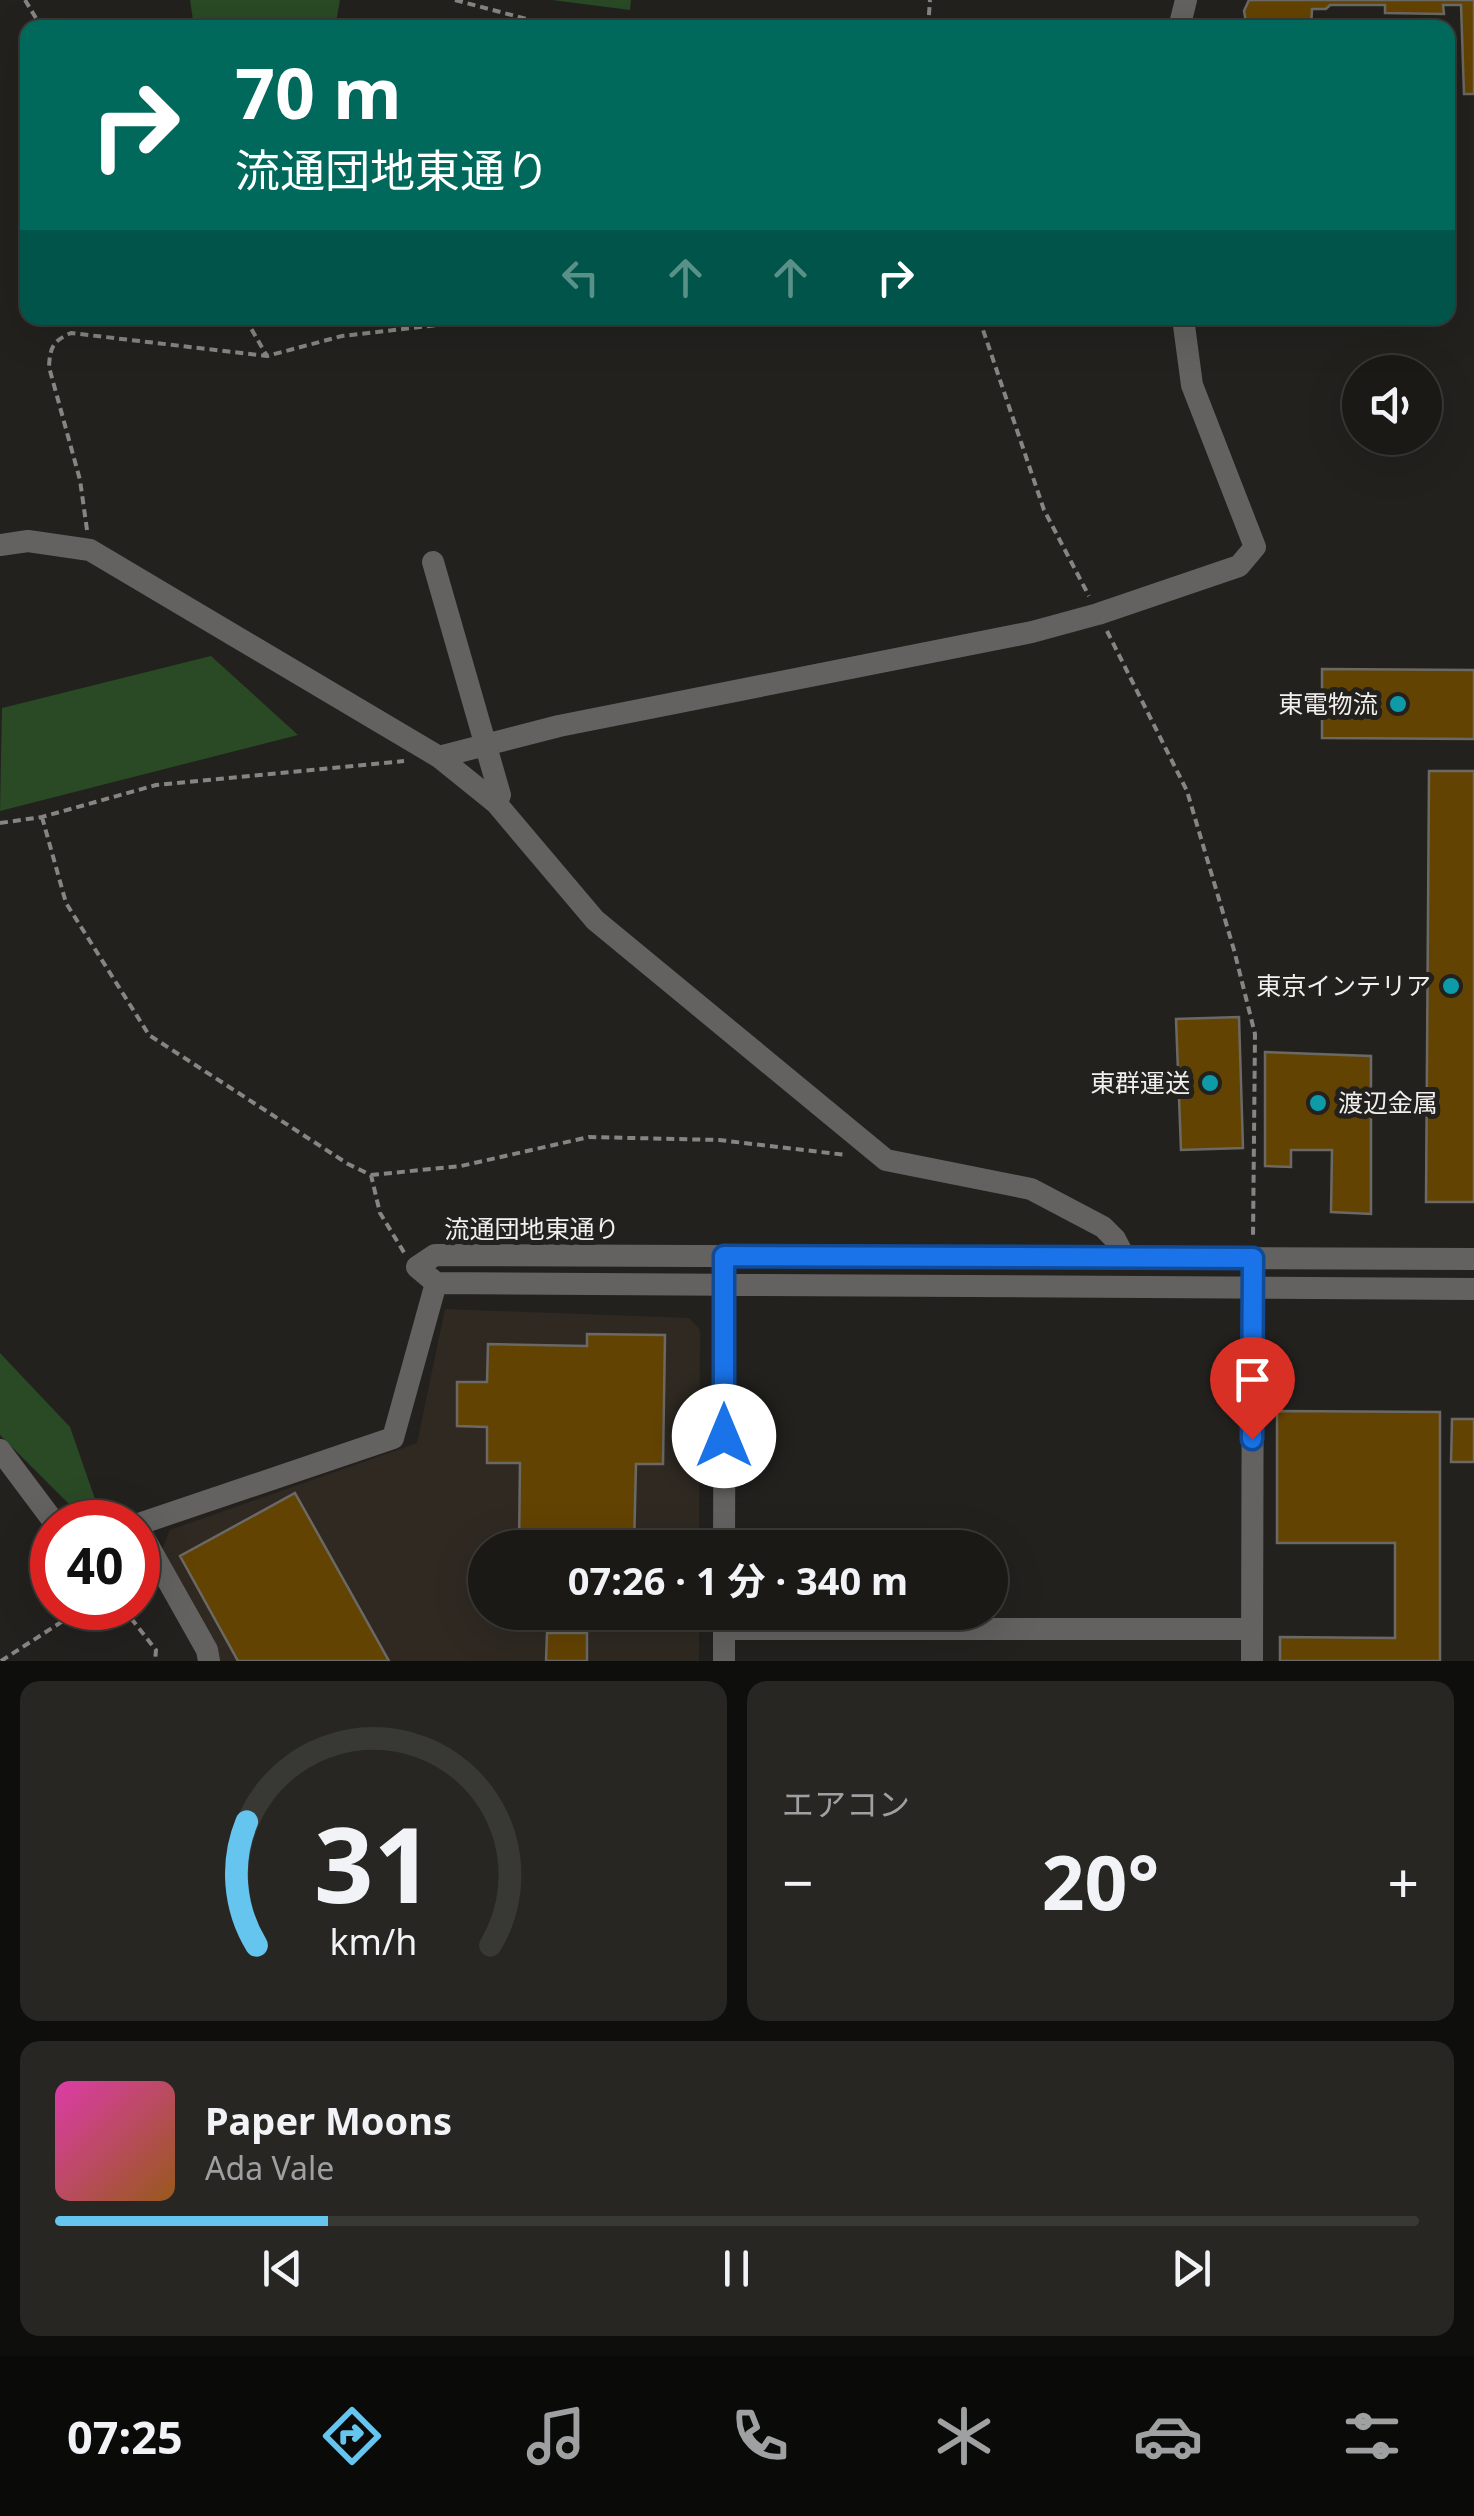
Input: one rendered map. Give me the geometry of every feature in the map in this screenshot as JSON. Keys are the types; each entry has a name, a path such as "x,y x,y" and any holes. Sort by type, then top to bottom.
{"street":[{"path":"438,758 559,726 1032,632 1239,566 1255,547 1192,385 1184,325"},
{"path":"0,545 28,540 90,550 438,758 496,804 595,920 886,1160 1030,1189 1103,1227 1125,1258"},
{"path":"433,562 500,795 496,804"},
{"name":"流通団地東通り","path":"436,1284 417,1266 435,1255 1474,1260"},
{"path":"724,1256 724,1530"},
{"path":"1252,1661 1253,1258"},
{"path":"210,1661 140,1531 140,1524 393,1438 436,1284 1474,1289"},
{"path":"0,1450 38,1500"},
{"path":"1008,1625 1252,1629"},
{"path":"724,1630 724,1661"}],"path":[{"path":"455,0 530,20"},
{"path":"249,325 268,356"},
{"path":"90,550 80,480 50,367 50,351 56,340 71,332 268,356 342,336 437,325"},
{"path":"981,325 1044,510 1188,791 1255,1034 1253,1258"},
{"path":"0,823 42,817 156,785 438,758"},
{"path":"42,817 66,903 150,1035 370,1175 462,1166 589,1138 720,1140 852,1155"},
{"path":"370,1175 380,1213 407,1258 417,1266"},
{"path":"1,1661 49,1630"},
{"path":"140,1630 156,1650 155,1661"}],"shaded area":[{"path":"445,1309 689,1318 700,1330 699,1530 468,1530 468,1630 699,1630 699,1661 215,1661 161,1552 170,1530 417,1443"}],"green space":[{"path":"190,0 340,0 336,20 193,20"},
{"path":"552,0 631,0 630,10"},
{"path":"211,656 298,735 0,811 2,708"},
{"path":"0,1353 70,1427 95,1500 65,1500 0,1435"}],"building":[{"path":"1249,0 1474,0 1474,94 1464,94 1461,5 1443,5 1444,14 1385,13 1385,5 1330,5 1326,9 1312,9 1311,20 1246,20 1244,11"},
{"name":"東電物流","path":"1322,669 1474,670 1474,739 1322,738"},
{"name":"東京インテリア","path":"1429,771 1474,771 1474,1202 1426,1202"},
{"name":"東群運送","path":"1239,1017 1243,1148 1181,1150 1176,1019"},
{"name":"渡辺金属","path":"1265,1052 1371,1056 1371,1214 1331,1212 1332,1150 1291,1150 1291,1167 1265,1166"},
{"path":"587,1334 665,1335 663,1464 636,1464 634,1530 519,1530 520,1463 487,1463 487,1427 457,1426 457,1382 487,1382 488,1344 587,1346"},
{"path":"1277,1411 1440,1412 1440,1661 1280,1661 1280,1637 1395,1638 1395,1543 1277,1543"},
{"path":"1452,1419 1474,1419 1474,1462 1451,1462"},
{"path":"295,1493 389,1661 238,1661 180,1556"},
{"path":"547,1633 587,1633 587,1661 546,1661"}],"place":[{"name":"東電物流","path":"1398,704"},
{"name":"東京インテリア","path":"1451,986"},
{"name":"東群運送","path":"1210,1083"},
{"name":"渡辺金属","path":"1318,1103"}],"route":[{"path":"724,1436 724,1256 1253,1258 1252,1439"}]}
